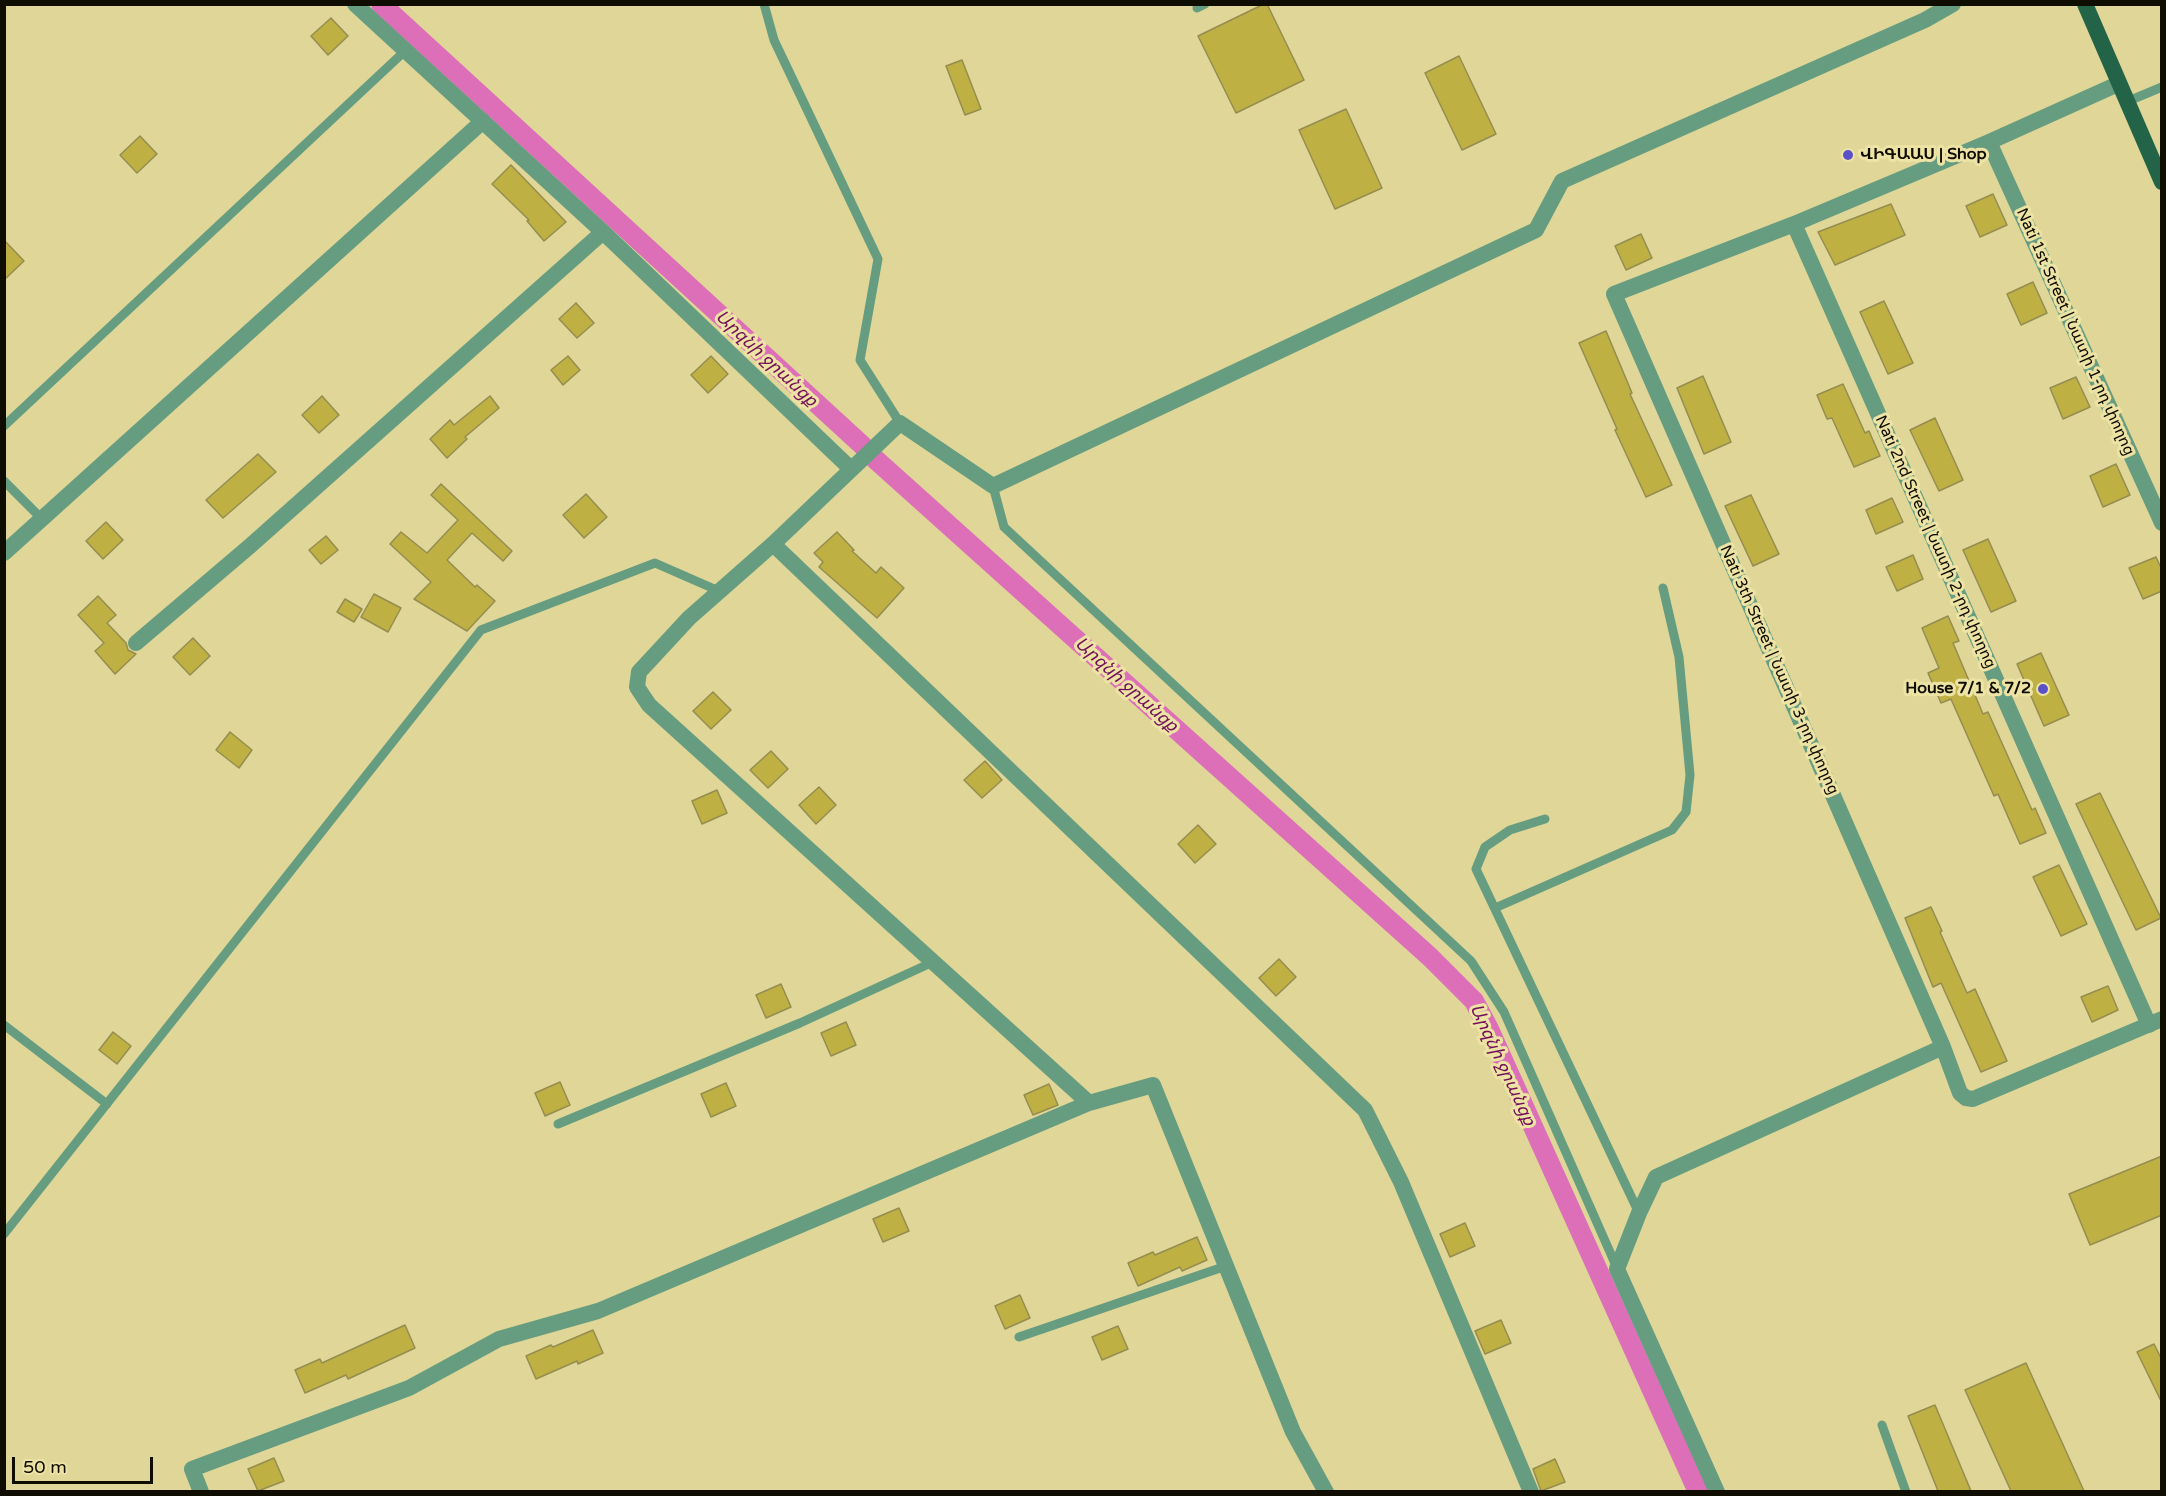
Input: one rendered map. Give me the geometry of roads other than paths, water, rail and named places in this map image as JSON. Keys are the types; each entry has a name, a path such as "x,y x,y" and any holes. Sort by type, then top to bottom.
{"main road":[{"path":"2085,4 2162,182"}],"street":[{"path":"355,4 856,464"},
{"path":"1089,1103 649,705 637,687 639,672 689,618 773,544 900,423 993,486 1536,230 1562,181 1925,20 1953,4"},
{"path":"1794,224 1989,142 2118,84"},
{"path":"4,553 483,121"},
{"name":"Nati 1st Street | Նատի 1-րդ փողոց","path":"1989,142 2162,523"},
{"name":"Nati 3th Street | Նատի 3-րդ փողոց","path":"1794,224 1614,294 1943,1047 1960,1093 1966,1098 1973,1099 2155,1022"},
{"name":"Nati 2nd Street | Նատի 2-րդ փողոց","path":"1794,224 2155,1022"},
{"path":"136,643 250,546 603,232"},
{"path":"773,544 1365,1110 1401,1182 1531,1491"},
{"path":"1717,1491 1617,1269 1656,1177 1943,1047"},
{"path":"201,1491 192,1469 409,1388 499,1339 598,1311 1089,1103 1153,1085 1293,1432 1326,1491"}],"lane":[{"path":"764,4 774,40 878,259 860,360 900,423"},
{"path":"4,426 406,50"},
{"path":"2126,102 2162,87"},
{"path":"4,481 42,519"},
{"path":"993,486 1004,527 1471,961 1504,1012 1617,1269"},
{"path":"4,1234 481,630 655,563 719,591"},
{"path":"1495,908 1672,830 1686,812 1690,775 1679,657 1663,588"},
{"path":"1545,819 1510,830 1485,847 1476,869 1639,1213"},
{"path":"558,1124 800,1023 933,962"},
{"path":"4,1025 107,1104"},
{"path":"1019,1337 1226,1266"},
{"path":"1882,1425 1906,1491"}],"waterway":[{"name":"Արզնի ջրանցք","path":"381,4 875,459 1430,957 1474,1001 1489,1029 1698,1492"}],"place":[{"name":"ՎԻԳԱԱՍ | Shop","path":"1848,155"},
{"name":"House 7/1 & 7/2","path":"2043,689"}]}
